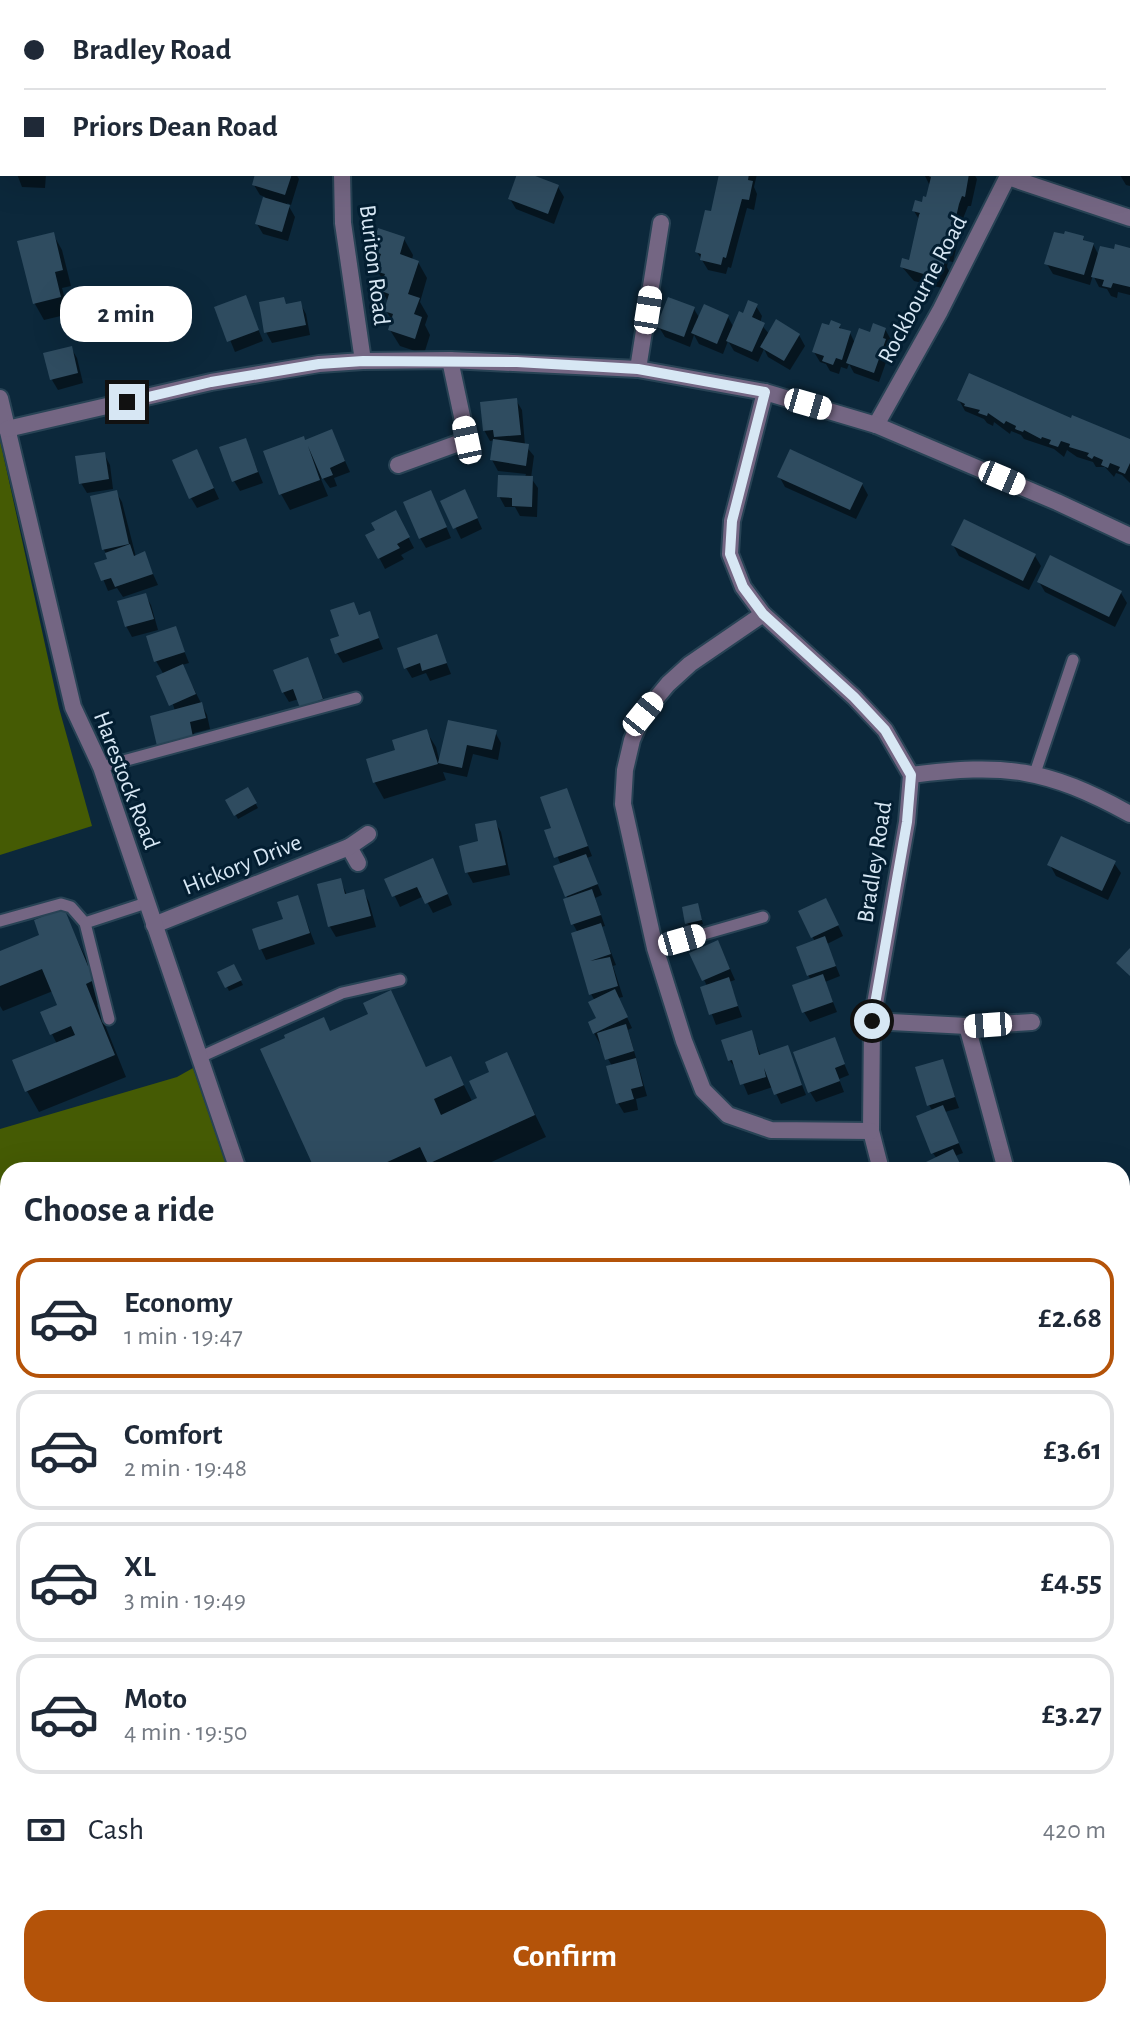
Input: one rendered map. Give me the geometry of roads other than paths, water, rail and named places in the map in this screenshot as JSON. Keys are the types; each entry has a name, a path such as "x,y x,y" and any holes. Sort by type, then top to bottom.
{"street":[{"name":"Buriton Road","path":"342,176 343,223 363,361"},
{"path":"1008,176 1130,218"},
{"name":"Rockbourne Road","path":"876,425 940,311 1008,176"},
{"path":"638,369 661,223"},
{"path":"398,465 467,440 450,360"},
{"path":"7,429 211,382 319,364 450,360 638,369 765,392 876,425 1130,535"},
{"name":"Bradley Road","path":"765,392 732,521 730,554 743,587 763,614 854,697 885,730 911,775 907,822 872,1021 871,1131 879,1162"},
{"name":"Harestock Road","path":"0,398 73,707 101,767 235,1162"},
{"path":"763,614 690,664 643,714 632,740 625,770 623,804 655,948 703,1090 728,1115 771,1130 871,1131"},
{"path":"911,775 984,768 1035,773 1091,794 1130,814"},
{"name":"Hickory Drive","path":"154,925 349,847 368,834"},
{"path":"349,847 358,863"},
{"path":"872,1021 967,1026 1032,1022"},
{"path":"967,1026 1004,1162"}],"lane":[{"path":"1035,773 1073,660"},
{"path":"101,767 356,698"},
{"path":"85,923 146,903"},
{"path":"0,921 61,904 71,907 85,923 109,1019"},
{"path":"655,948 763,917"},
{"path":"198,1058 342,993 400,980"}]}
